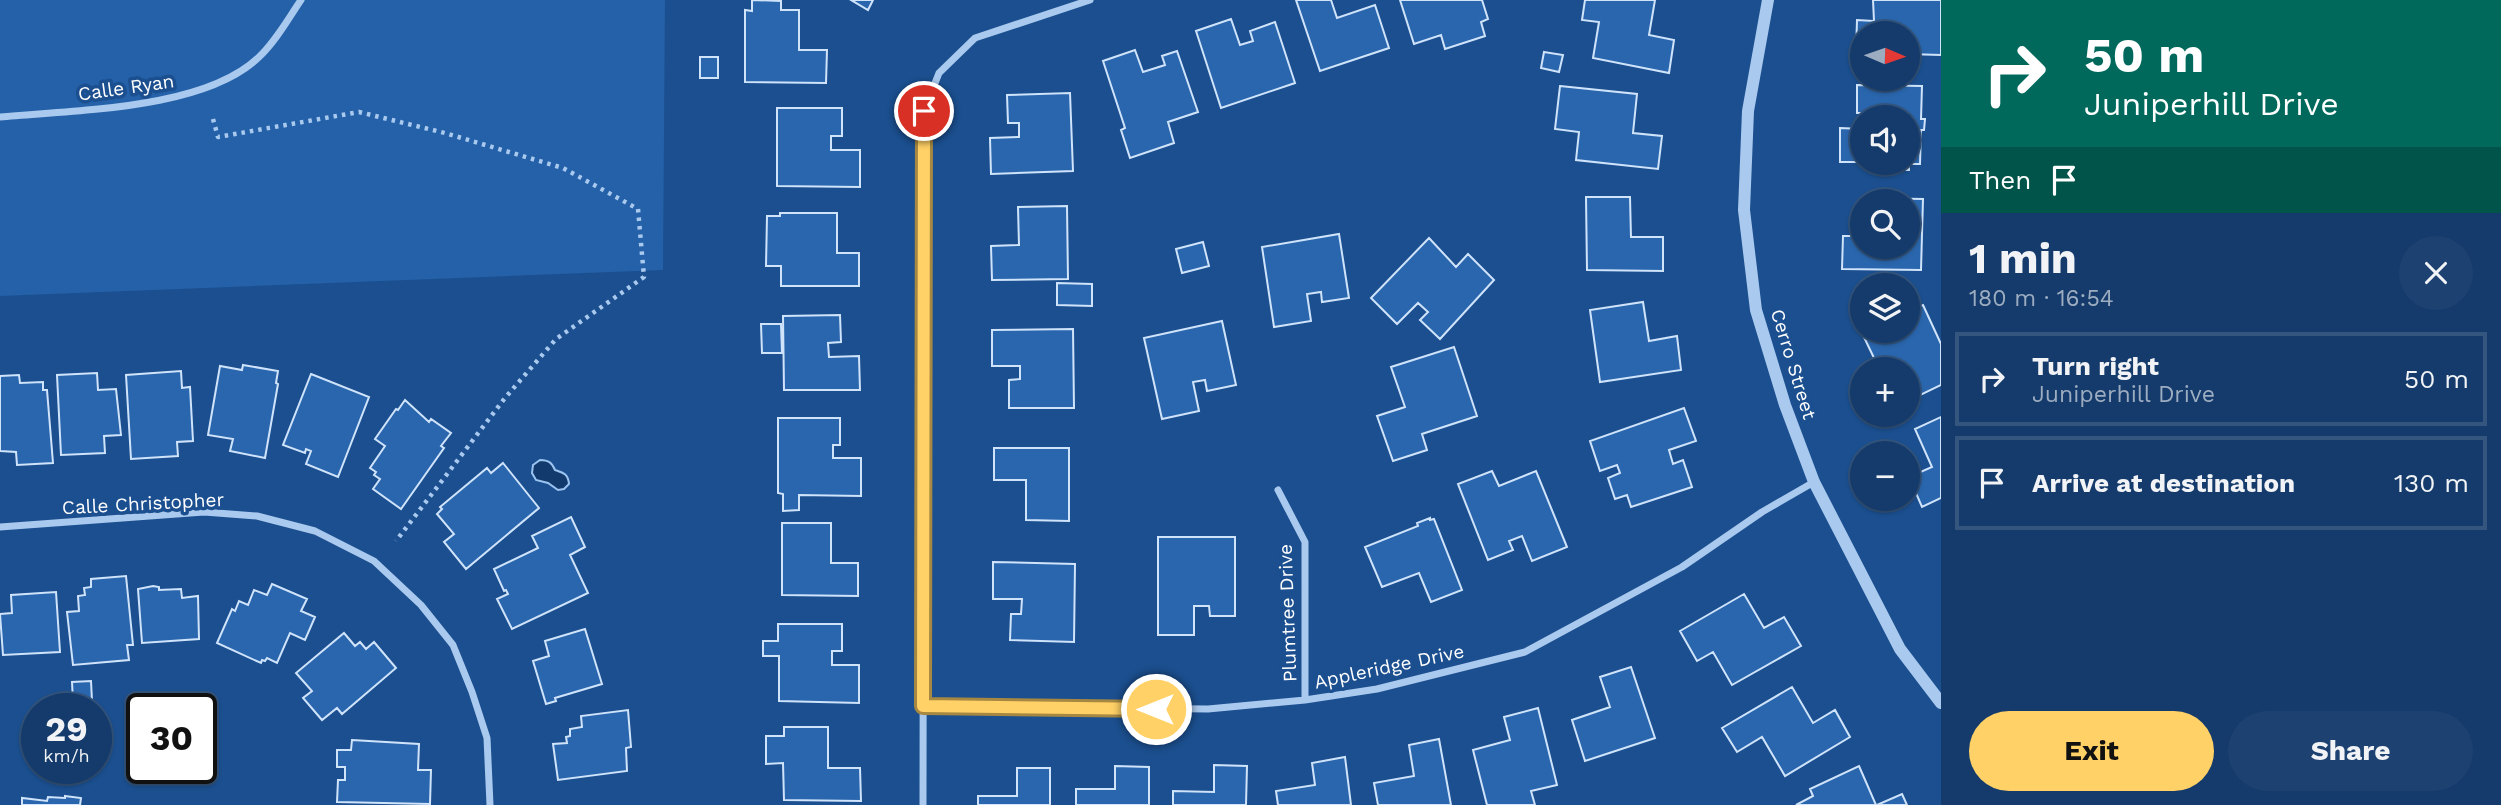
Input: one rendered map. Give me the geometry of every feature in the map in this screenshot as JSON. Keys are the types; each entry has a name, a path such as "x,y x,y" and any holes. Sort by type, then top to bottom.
{"street":[{"name":"Calle Ryan","path":"0,117 152,102 194,93 231,77 259,57 301,0"},
{"path":"923,805 924,111 939,72 975,38 1090,0"},
{"name":"Cerro Street","path":"1768,0 1748,111 1744,210 1756,310 1784,405 1814,482 1899,649 1941,704"},
{"name":"Appleridge Drive","path":"923,706 1208,709 1305,700 1377,689 1525,652 1682,567 1762,512 1814,482"},
{"name":"Plumtree Drive","path":"1278,490 1305,542 1305,700"},
{"name":"Calle Christopher","path":"0,527 204,512 257,516 314,531 374,561 421,606 453,645 487,738 490,805"}],"path":[{"path":"213,119 218,137 359,112 445,133 564,169 638,209 644,277 556,339 505,398 396,541"}],"shaded area":[{"path":"0,0 665,0 663,270 0,296"},
{"path":"540,460 550,462 555,470 567,476 569,484 564,489 558,490 548,483 536,480 532,473 533,465"}],"building":[{"path":"752,0 781,1 781,10 799,10 799,50 827,50 826,83 745,82 745,10 752,11"},
{"path":"851,0 873,0 868,10"},
{"path":"1296,0 1331,0 1337,18 1375,5 1389,48 1320,71"},
{"path":"1400,0 1482,0 1488,19 1481,22 1485,36 1445,49 1441,35 1414,44"},
{"path":"1585,0 1655,0 1649,35 1674,40 1669,73 1593,58 1599,22 1582,20"},
{"path":"1873,0 1941,0 1941,55 1920,54 1920,21 1874,21"},
{"path":"1231,19 1240,45 1253,41 1250,31 1275,22 1295,83 1221,108 1196,31"},
{"path":"1135,50 1143,72 1165,65 1162,56 1177,51 1198,112 1168,122 1174,143 1130,158 1121,130 1125,128 1103,61"},
{"path":"1544,52 1563,55 1559,72 1541,68"},
{"path":"700,57 718,57 718,78 700,78"},
{"path":"1560,86 1637,94 1633,133 1662,136 1658,169 1576,160 1579,132 1555,129"},
{"path":"1922,86 1921,119 1925,119 1924,130 1921,130 1920,164 1920,105 1857,105 1857,91 1920,91"},
{"path":"1070,93 1073,171 991,174 990,138 1019,137 1019,123 1008,123 1007,95"},
{"path":"777,108 842,108 842,136 831,136 831,150 860,150 860,187 777,186"},
{"path":"1840,128 1850,128 1850,162 1840,162"},
{"path":"1586,197 1630,197 1631,237 1663,237 1663,271 1587,270"},
{"path":"1920,199 1923,199 1921,270 1842,269 1843,236 1850,236 1850,259 1920,259"},
{"path":"1067,206 1068,279 992,280 991,246 1019,245 1018,207"},
{"path":"780,213 837,213 837,253 859,253 859,286 781,286 781,266 766,266 767,216 780,216"},
{"path":"1339,234 1349,298 1322,302 1321,292 1307,294 1311,321 1274,327 1262,247"},
{"path":"1429,238 1456,267 1468,254 1494,280 1440,339 1420,320 1428,312 1418,303 1397,324 1371,298"},
{"path":"1203,242 1209,266 1182,273 1176,249"},
{"path":"1057,283 1092,284 1092,306 1057,305"},
{"path":"1643,302 1649,341 1677,336 1681,370 1600,382 1590,310"},
{"path":"1923,305 1941,344 1941,385 1920,395 1920,357 1874,357 1867,343 1920,343 1920,306"},
{"path":"840,315 841,342 828,343 829,357 859,356 860,390 784,390 783,316"},
{"path":"1222,321 1236,385 1207,391 1205,380 1193,382 1199,411 1162,419 1144,338"},
{"path":"761,324 781,324 782,353 762,353"},
{"path":"1073,329 1074,408 1009,408 1009,380 1020,379 1020,366 992,366 992,330"},
{"path":"1454,347 1477,416 1422,434 1427,450 1393,461 1377,416 1405,407 1391,367"},
{"path":"243,365 278,371 265,458 230,451 233,439 208,435 220,366 242,370"},
{"path":"181,371 182,388 190,387 193,441 177,442 178,456 131,459 126,375"},
{"path":"97,373 98,390 116,389 121,435 104,436 105,453 61,455 57,375"},
{"path":"311,374 369,397 338,477 306,464 311,451 306,449 305,453 283,445"},
{"path":"19,375 20,383 43,382 43,390 47,390 53,463 17,465 16,452 0,451 0,376"},
{"path":"405,400 429,422 431,419 451,433 441,446 444,448 401,509 373,489 380,479 370,468 385,446 375,439"},
{"path":"1684,408 1696,441 1669,450 1673,464 1683,460 1692,487 1631,507 1627,495 1615,499 1608,478 1620,473 1617,465 1600,471 1590,441"},
{"path":"1941,417 1941,498 1922,507 1920,472 1932,467 1915,429"},
{"path":"778,418 840,418 840,445 833,445 833,458 861,458 861,496 799,495 799,510 783,511 783,494 778,493"},
{"path":"994,448 1069,448 1069,521 1026,520 1026,480 994,480"},
{"path":"503,463 539,508 466,569 444,542 454,534 437,514 442,509 440,507 487,468 491,473"},
{"path":"1492,471 1499,486 1536,471 1567,547 1532,561 1522,536 1509,541 1513,550 1488,560 1458,484"},
{"path":"571,517 585,547 570,555 588,593 512,629 497,599 508,594 494,569 538,548 532,536"},
{"path":"1434,519 1462,590 1431,602 1419,573 1382,587 1365,547 1418,526 1417,523"},
{"path":"782,523 831,523 831,563 858,563 858,596 782,595"},
{"path":"1158,537 1235,537 1235,616 1210,616 1209,606 1194,606 1194,635 1158,635"},
{"path":"993,562 1075,564 1074,642 1010,640 1011,614 1021,614 1022,599 993,599"},
{"path":"126,576 133,645 127,645 129,660 73,665 67,612 79,611 78,596 85,595 84,588 91,587 91,579"},
{"path":"272,584 307,599 301,611 315,617 305,640 290,633 277,663 267,658 261,663 217,643 232,609 235,611 239,601 248,605 254,590 267,595"},
{"path":"159,587 159,590 181,589 182,598 198,596 199,639 142,643 138,589"},
{"path":"56,592 60,652 3,655 0,614 12,613 11,595"},
{"path":"1744,594 1764,628 1784,617 1801,646 1732,685 1713,652 1697,661 1680,631"},
{"path":"778,624 842,624 842,651 832,651 832,665 859,665 859,703 779,701 779,656 763,656 763,641 778,641"},
{"path":"585,629 602,684 555,698 556,701 546,704 533,661 549,656 545,641"},
{"path":"344,633 355,646 360,642 366,649 374,642 396,668 342,714 337,708 322,720 303,698 312,691 296,673"},
{"path":"1631,667 1655,738 1585,761 1572,720 1610,707 1600,677"},
{"path":"91,681 92,693 73,693 72,682"},
{"path":"1792,687 1813,723 1835,710 1850,737 1785,776 1762,737 1737,752 1722,728"},
{"path":"1538,708 1557,785 1531,791 1535,805 1487,805 1473,750 1510,740 1504,717"},
{"path":"628,710 631,747 626,748 627,771 558,780 553,744 567,743 566,737 570,736 570,729 582,727 581,716"},
{"path":"784,727 828,727 828,768 860,768 861,801 784,800 783,763 766,764 766,736 784,736"},
{"path":"1439,739 1451,805 1378,805 1374,783 1414,776 1409,745"},
{"path":"352,740 419,744 418,770 431,770 430,804 337,802 338,780 345,780 345,767 337,767 337,750 351,750"},
{"path":"1345,757 1351,805 1278,805 1276,791 1315,785 1312,763"},
{"path":"1214,765 1247,766 1246,805 1173,805 1173,791 1214,792"},
{"path":"1115,766 1149,767 1149,805 1076,805 1076,789 1115,789"},
{"path":"1859,766 1876,805 1796,805 1813,796 1810,789"},
{"path":"1017,768 1050,768 1050,805 978,805 978,796 1017,796"},
{"path":"1902,794 1907,805 1877,805"},
{"path":"48,797 81,798 80,805 22,805 22,798 47,801"}],"route":[{"path":"924,111 923,706 1156,709"}]}
